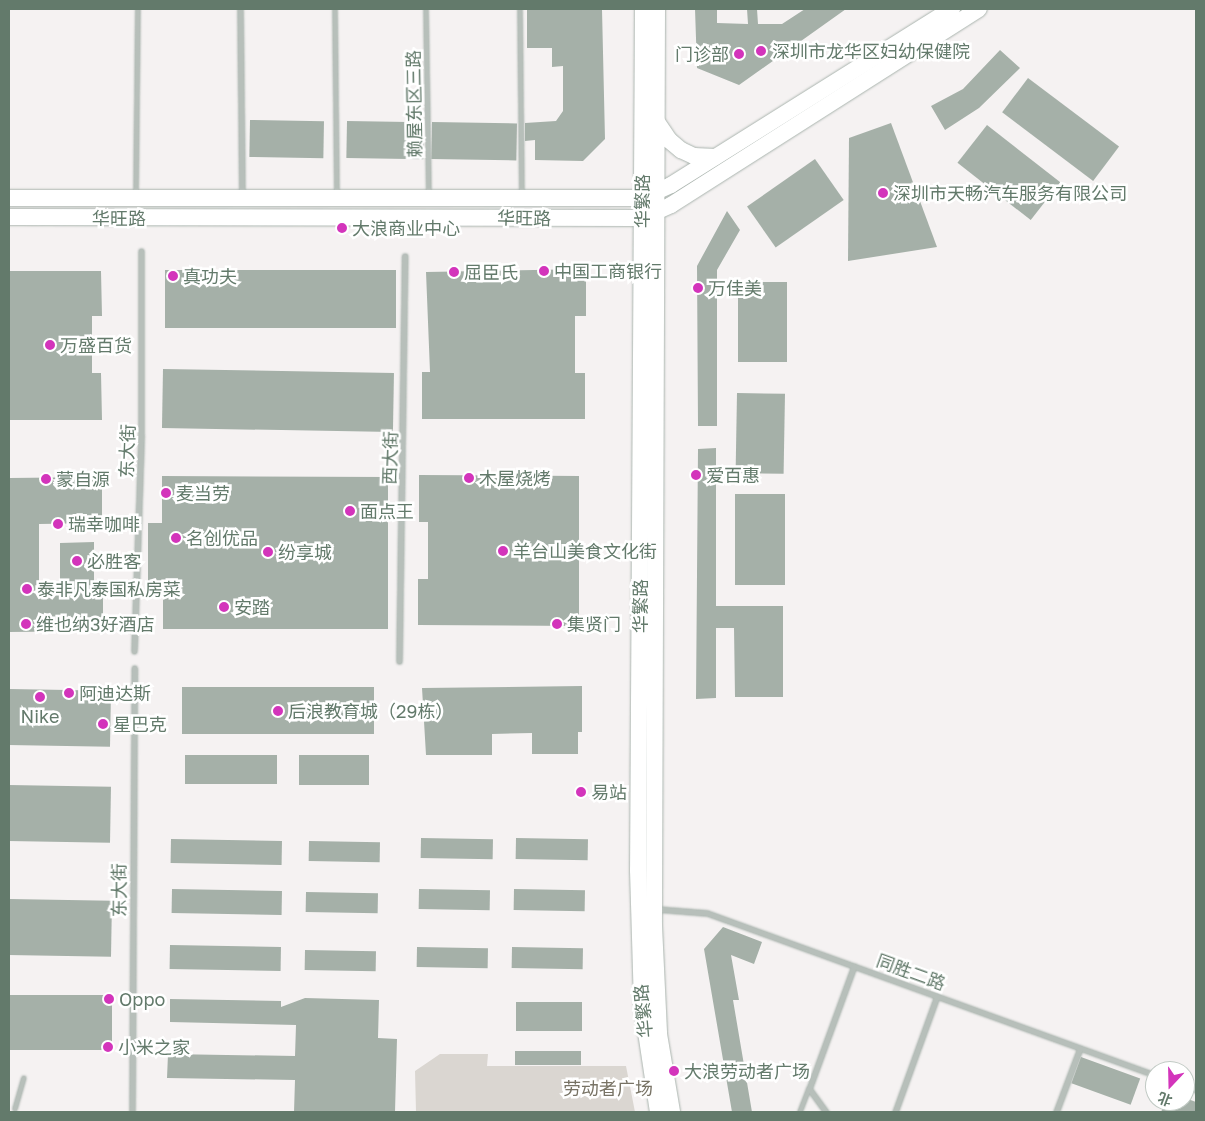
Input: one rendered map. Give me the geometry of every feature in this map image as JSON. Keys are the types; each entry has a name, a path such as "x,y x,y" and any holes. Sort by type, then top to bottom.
{"main road":[{"name":"华繁路","path":"643,9 650,195 656,1004 672,1112"},
{"name":"华繁路","path":"650,195 657,122 657,9"},
{"path":"650,195 715,157 952,9"},
{"path":"650,216 979,9"},
{"path":"657,122 669,140 681,150 694,156 715,157"},
{"name":"华旺路","path":"9,198 522,198 650,195"},
{"name":"华旺路","path":"9,217 650,216"},
{"name":"华繁路","path":"650,216 638,870 642,1005 658,1112"}],"street":[{"path":"240,9 242,198"},
{"name":"东大街","path":"134,651 141,435 141,251"},
{"name":"西大街","path":"399,661 406,256"},
{"name":"东大街","path":"132,1112 134,668"},
{"name":"同胜二路","path":"654,909 708,913 1145,1071"},
{"path":"826,1112 809,1089 854,966"},
{"path":"895,1112 937,996"},
{"path":"1056,1112 1080,1048"}],"lane":[{"path":"136,198 138,9"},
{"path":"336,9 337,198"},
{"name":"赖屋东区三路","path":"426,9 429,198"},
{"path":"520,9 522,198"},
{"path":"14,1109 24,1078"},
{"path":"800,1112 809,1089"}],"green space":[{"name":"劳动者广场","path":"440,1054 488,1054 487,1066 626,1066 635,1112 416,1112 415,1071"}],"building":[{"path":"527,9 602,9 605,139 583,161 535,160 535,140 525,141 525,123 556,121 563,111 563,66 552,67 552,48 527,48"},
{"name":"门诊部","path":"695,9 717,9 717,23 748,24 747,9 757,9 758,24 782,24 805,9 846,9 739,85 697,68"},
{"path":"1000,50 1020,68 979,108 945,130 931,106 963,89"},
{"path":"1028,78 1119,147 1093,181 1002,112"},
{"path":"250,120 324,121 323,158 249,157"},
{"path":"347,121 424,122 423,159 346,158"},
{"path":"432,122 517,123 516,160 431,159"},
{"name":"深圳市天畅汽车服务有限公司","path":"891,123 937,247 848,261 849,138"},
{"path":"987,125 1060,182 1031,220 957,163"},
{"path":"815,159 844,200 776,248 747,207"},
{"path":"727,211 740,230 717,270 717,426 698,426 697,266"},
{"path":"586,269 586,316 575,316 575,373 585,373 585,419 422,419 422,372 430,372 426,272"},
{"path":"165,270 396,270 396,328 165,328"},
{"path":"9,271 101,271 102,316 92,316 92,373 101,373 102,420 9,420"},
{"path":"738,282 787,282 787,362 738,362"},
{"path":"163,369 394,373 393,432 162,428"},
{"path":"737,393 785,394 784,474 736,473"},
{"path":"716,448 716,606 783,606 783,697 735,697 734,628 716,628 716,698 696,699 698,449"},
{"path":"419,475 579,476 579,626 418,625 418,579 428,579 428,522 419,522"},
{"path":"162,476 388,477 388,629 163,629 163,581 148,581 148,523 162,523"},
{"path":"102,477 102,523 39,524 39,585 60,585 60,543 94,542 94,584 103,584 103,631 9,632 9,478"},
{"path":"735,494 785,494 785,585 735,585"},
{"path":"582,686 582,732 578,732 578,754 532,754 532,733 492,734 492,755 426,755 422,688"},
{"name":"后浪教育城（29栋）","path":"182,687 374,687 374,734 182,734"},
{"path":"9,689 111,691 110,747 9,745"},
{"path":"185,755 277,755 277,784 185,784"},
{"path":"299,755 369,755 369,785 299,785"},
{"path":"9,785 111,787 110,843 9,841"},
{"path":"421,838 493,839 493,859 421,858"},
{"path":"516,838 588,839 588,860 516,859"},
{"path":"171,839 282,841 282,865 171,863"},
{"path":"309,841 380,842 380,862 309,861"},
{"path":"172,889 282,891 282,915 172,913"},
{"path":"419,889 490,890 490,910 419,909"},
{"path":"514,889 585,890 585,911 514,910"},
{"path":"306,892 378,893 378,913 306,912"},
{"path":"9,899 112,901 111,957 9,955"},
{"path":"723,927 762,942 754,964 731,955 739,1000 733,1000 752,1112 732,1112 704,949"},
{"path":"170,945 281,947 281,971 170,969"},
{"path":"417,947 488,948 488,968 417,967"},
{"path":"512,947 583,948 583,969 512,968"},
{"path":"305,950 376,951 376,971 305,970"},
{"path":"9,995 112,995 112,1050 9,1050"},
{"path":"305,998 379,1000 378,1038 397,1039 395,1112 294,1112 295,1080 167,1078 168,1054 295,1056 296,1025 170,1022 170,999 281,1001 281,1007"},
{"path":"516,1002 582,1002 582,1031 516,1031"},
{"path":"515,1051 581,1051 581,1065 515,1065"},
{"path":"1081,1057 1140,1079 1131,1105 1071,1083"},
{"path":"1196,1102 1196,1112 1161,1112 1195,1111"}],"place":[{"name":"深圳市龙华区妇幼保健院","path":"761,51"},
{"name":"门诊部","path":"739,54"},
{"name":"深圳市天畅汽车服务有限公司","path":"883,193"},
{"name":"大浪商业中心","path":"342,228"},
{"name":"中国工商银行","path":"544,271"},
{"name":"屈臣氏","path":"454,272"},
{"name":"真功夫","path":"173,276"},
{"name":"万佳美","path":"698,288"},
{"name":"万盛百货","path":"50,345"},
{"name":"爱百惠","path":"696,475"},
{"name":"木屋烧烤","path":"469,478"},
{"name":"蒙自源","path":"46,479"},
{"name":"麦当劳","path":"166,493"},
{"name":"面点王","path":"350,511"},
{"name":"瑞幸咖啡","path":"58,524"},
{"name":"名创优品","path":"176,538"},
{"name":"羊台山美食文化街","path":"503,551"},
{"name":"纷享城","path":"268,552"},
{"name":"必胜客","path":"77,561"},
{"name":"泰非凡泰国私房菜","path":"27,589"},
{"name":"安踏","path":"224,607"},
{"name":"维也纳3好酒店","path":"26,624"},
{"name":"集贤门","path":"557,624"},
{"name":"阿迪达斯","path":"69,693"},
{"name":"Nike","path":"40,697"},
{"name":"后浪教育城（29栋）","path":"278,711"},
{"name":"星巴克","path":"103,724"},
{"name":"易站","path":"581,792"},
{"name":"Oppo","path":"109,999"},
{"name":"小米之家","path":"108,1047"},
{"name":"大浪劳动者广场","path":"674,1071"}]}
